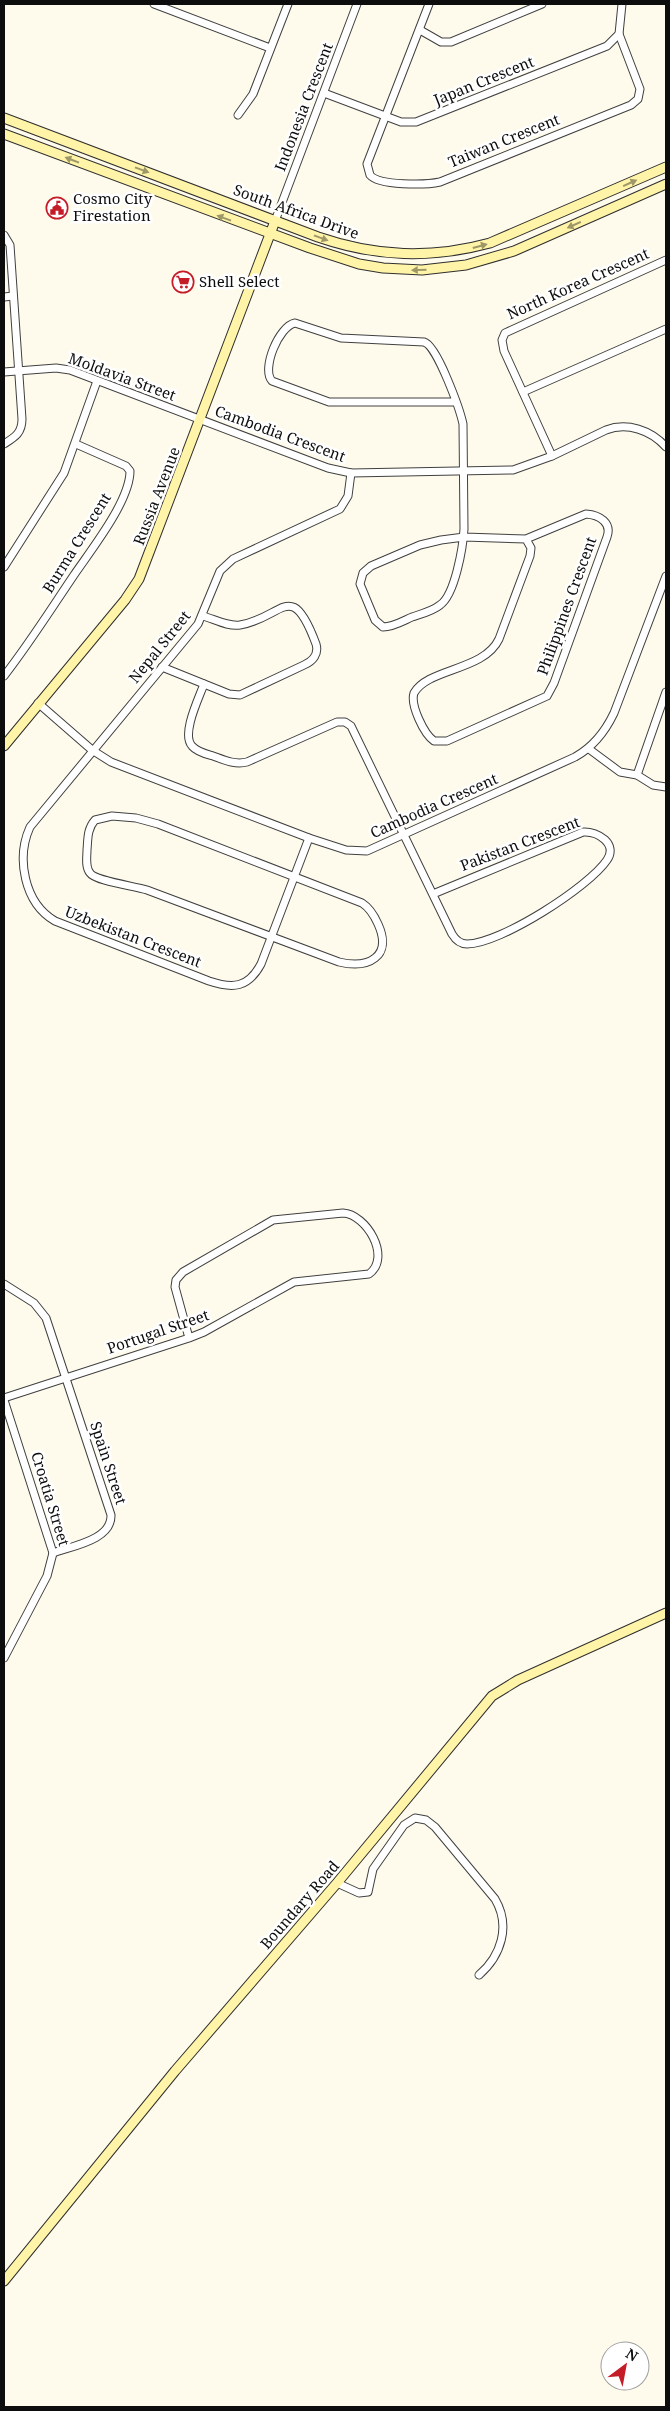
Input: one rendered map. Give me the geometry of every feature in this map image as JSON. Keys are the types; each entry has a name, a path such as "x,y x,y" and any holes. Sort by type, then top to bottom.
{"street":[{"path":"154,4 270,48"},
{"path":"238,115 250,99 288,4"},
{"name":"Indonesia Crescent","path":"275,221 357,4"},
{"path":"385,117 430,4"},
{"path":"420,30 441,42 450,42 542,4"},
{"path":"619,34 622,4"},
{"name":"Japan Crescent","path":"324,94 385,117 408,123 430,117 607,46 619,34"},
{"name":"Taiwan Crescent","path":"385,117 367,164 368,172 372,178 386,182 427,184 440,182 635,102 640,95 639,84 619,34"},
{"name":"South Africa Drive","path":"4,118 343,246 371,252 410,255 455,251 499,240 666,167"},
{"name":"South Africa Drive","path":"4,134 270,234 366,265 411,270 443,268 499,257 666,184"},
{"name":"Russia Avenue","path":"4,746 125,600 139,579 275,221"},
{"path":"4,235 10,244 22,429 14,438 4,444"},
{"name":"North Korea Crescent","path":"552,456 502,344 505,333 666,260"},
{"path":"4,297 13,296"},
{"path":"456,402 329,402 272,381 268,370 277,341 285,328 291,324 300,324 341,338 428,343 456,402 463,424 464,538"},
{"path":"524,392 666,329"},
{"name":"Moldavia Street","path":"4,372 61,369 200,420"},
{"path":"4,567 59,483 76,444 97,381"},
{"name":"Cambodia Crescent","path":"200,420 334,470 351,473 513,470 552,456 606,430 624,426 646,432 666,447"},
{"name":"Burma Crescent","path":"4,676 24,650 112,519 129,481 130,471 126,466 76,444"},
{"name":"Nepal Street","path":"92,750 203,616 218,576 227,563 340,509 348,496 351,473"},
{"name":"Philippines Crescent","path":"464,538 459,564 448,594 442,604 390,626 383,627 377,622 360,584 361,576 365,570 420,545 464,538 526,539 586,514 602,519 608,528 608,534 548,694 540,700 447,741 434,742 428,735 414,705 414,693 423,683 492,651 530,556 531,548 526,539"},
{"name":"Cambodia Crescent","path":"38,703 92,750 119,765 337,848 360,851 375,848 575,757 589,748 603,733 614,713 666,576"},
{"path":"162,667 229,694 245,694 310,662 317,650 304,616 292,606 281,608 237,625 203,616"},
{"name":"Pakistan Crescent","path":"204,684 189,728 189,740 196,749 231,762 243,763 332,724 345,722 354,730 454,938 465,944 478,942 501,933 565,898 604,863 609,856 610,848 605,840 597,834 583,832 433,894"},
{"path":"636,775 666,692"},
{"path":"589,748 620,772 636,775 654,785 666,787"},
{"name":"Uzbekistan Crescent","path":"92,750 38,816 25,838 23,846 24,872 33,898 42,912 62,925 219,984 238,985 251,979 261,964 309,838"},
{"path":"102,817 136,818 172,829 365,905 374,915 383,936 381,950 373,960 366,963 350,964 271,936 137,886 93,877 87,866 90,827 96,820 102,817"},
{"name":"Portugal Street","path":"4,1399 189,1338 218,1326 290,1283 364,1275 373,1271 379,1259 379,1252 363,1222 358,1216 343,1212 273,1220 183,1272 177,1278 176,1292 189,1338"},
{"path":"4,1284 34,1303 43,1313 65,1378"},
{"name":"Spain Street","path":"53,1553 101,1534 108,1529 111,1519 65,1378"},
{"name":"Croatia Street","path":"4,1399 53,1553 47,1576 4,1658"},
{"name":"Boundary Road","path":"4,2281 188,2056 337,1883 496,1692 518,1680 666,1613"},
{"path":"337,1883 360,1893 369,1892 373,1869 404,1825 415,1818 426,1820 435,1827 489,1891 500,1908 501,1948 492,1963 479,1975"}],"place":[{"name":"Cosmo City Firestation","path":"57,208"},
{"name":"Shell Select","path":"183,282"}]}
